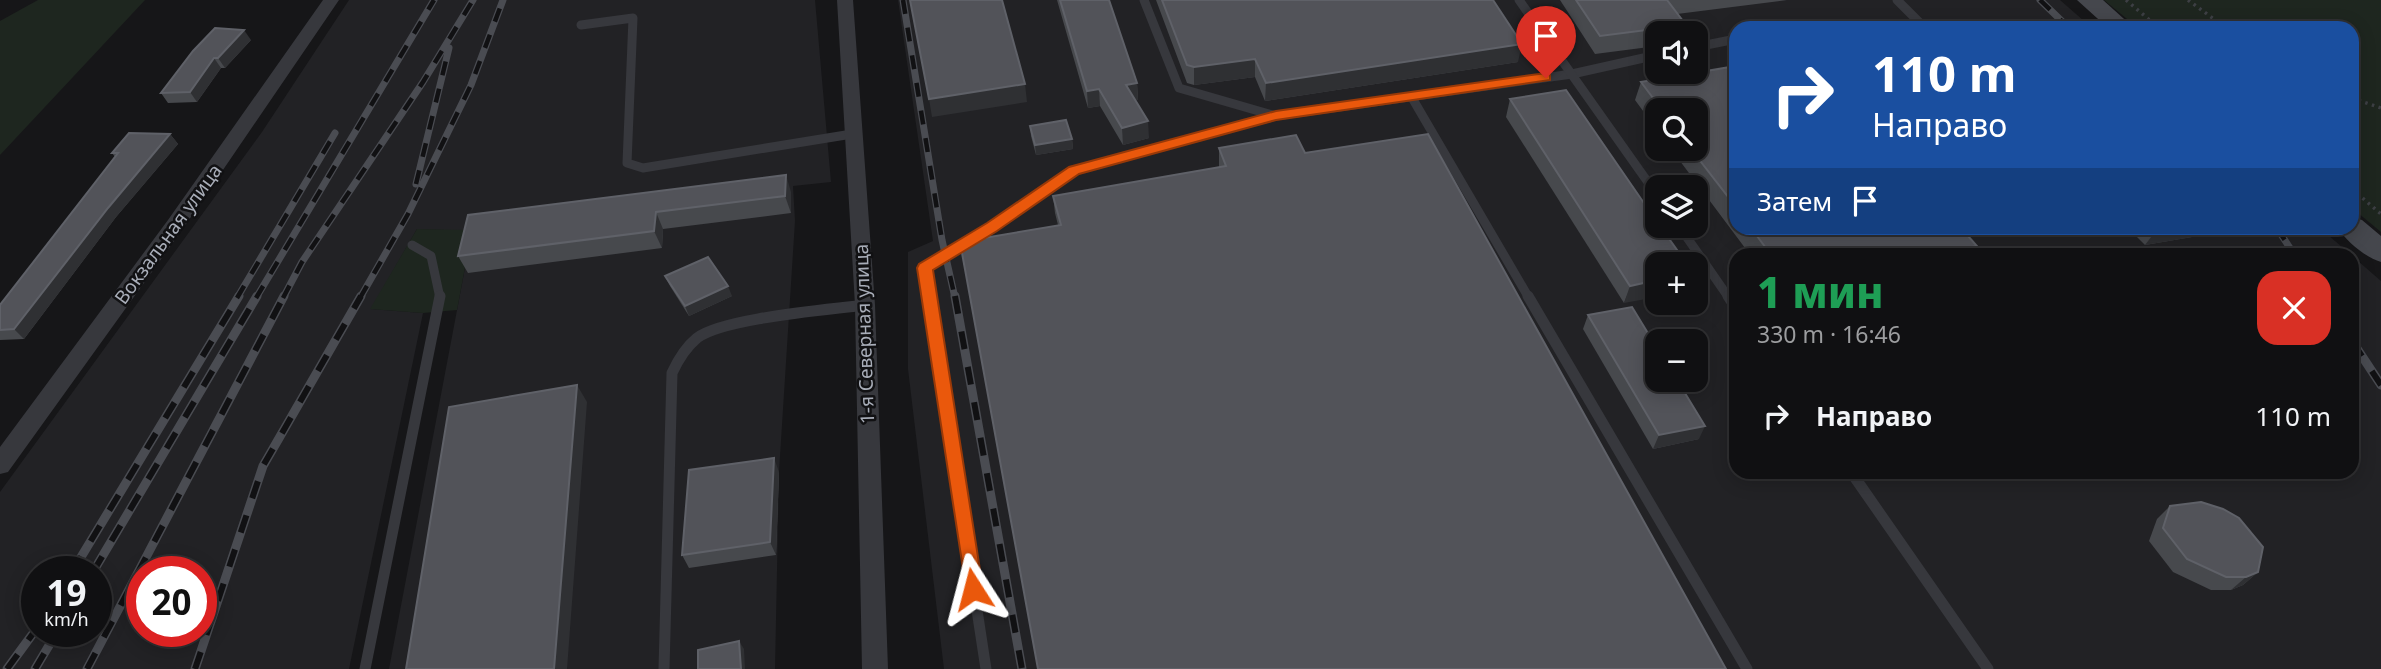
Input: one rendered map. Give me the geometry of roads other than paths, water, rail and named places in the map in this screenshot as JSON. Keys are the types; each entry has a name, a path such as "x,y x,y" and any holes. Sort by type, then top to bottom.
{"street":[{"name":"Вокзальная улица","path":"0,465 175,225 331,0"},
{"name":"1-я Северная улица","path":"845,0 865,305 875,669"},
{"path":"2089,0 2114,21"},
{"path":"2359,233 2381,251"}],"lane":[{"path":"1144,0 1179,88 1276,116"},
{"path":"1519,0 1645,178"},
{"path":"1897,0 1918,21"},
{"path":"581,25 633,18 627,163 643,168 852,134"},
{"path":"1708,44 1729,40"},
{"path":"986,669 925,268 992,227 1074,170 1276,116 1572,74 1645,58"},
{"path":"1412,96 1747,669"},
{"path":"1687,238 1729,298"},
{"path":"365,669 440,298 431,256 412,244"},
{"path":"664,669 671,397 673,373 679,358 698,337 740,322 865,305"},
{"path":"1856,479 1989,669"}],"railway":[{"path":"256,298 434,0"},
{"path":"283,298 302,262 423,82 473,0"},
{"path":"360,298 408,214 471,85 503,0"},
{"path":"903,0 942,240 955,298"},
{"path":"2040,0 2062,21"},
{"path":"416,184 449,48"},
{"path":"237,298 335,133"},
{"path":"2282,235 2290,248"},
{"path":"82,556 239,296"},
{"path":"103,556 257,296"},
{"path":"87,669 284,296"},
{"path":"195,669 263,466 361,296"},
{"path":"955,296 1022,669"},
{"path":"2359,352 2381,385"},
{"path":"7,669 23,647"},
{"path":"35,669 48,647"}]}
